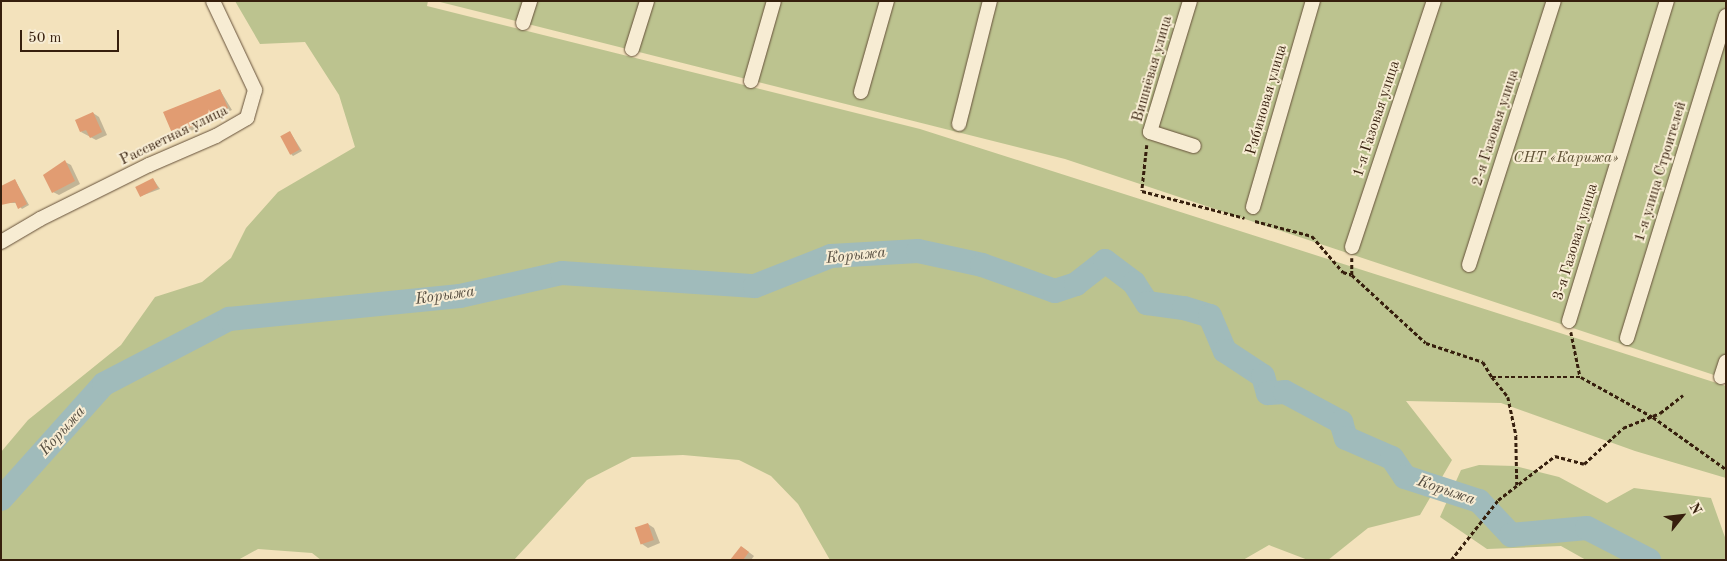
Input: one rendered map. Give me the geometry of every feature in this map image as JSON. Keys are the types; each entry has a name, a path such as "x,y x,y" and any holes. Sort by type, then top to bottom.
{"street":[{"name":"Рассветная улица","path":"1,242 40,219 149,165 216,136 247,118 255,90 213,1"},
{"path":"523,23 530,1"},
{"path":"632,49 647,1"},
{"path":"750,81 774,1"},
{"path":"861,92 887,1"},
{"path":"959,124 990,1"},
{"name":"Вишнёвая улица","path":"1190,1 1150,132 1194,146"},
{"name":"Рябиновая улица","path":"1253,207 1313,1"},
{"name":"1-я Газовая улица","path":"1352,247 1434,1"},
{"name":"2-я Газовая улица","path":"1469,265 1554,1"},
{"name":"3-я Газовая улица","path":"1569,321 1667,1"},
{"name":"1-я улица Строителей","path":"1627,338 1726,16"},
{"path":"1721,377 1726,362"}],"path":[{"path":"1147,143 1142,191 1312,236 1343,272 1352,275 1426,343 1483,362 1508,397 1516,436 1517,485"},
{"path":"1352,247 1352,275"},
{"path":"1569,321 1580,377"},
{"path":"1492,377 1580,377 1653,417 1726,469"},
{"path":"1451,560 1474,534 1480,518 1498,500 1555,456 1584,464 1623,428 1653,417 1683,395"}],"green space":[{"path":"235,1 428,1 427,6 920,129 1726,386 1726,478 1635,451 1501,403 1406,401 1452,460 1420,515 1368,528 1328,560 1308,560 1269,545 1243,560 830,560 798,504 771,476 739,460 683,455 632,457 587,480 514,560 321,560 312,553 258,549 238,560 1,560 1,452 28,420 121,345 155,297 202,282 231,258 246,228 278,192 355,147 339,95 305,42 260,44"},
{"name":"СНТ «Карижа»","path":"436,1 1726,1 1726,379 1065,159"},
{"path":"1479,465 1515,466 1559,477 1607,503 1634,488 1711,498 1726,540 1726,560 1586,560 1561,546 1487,549 1440,517 1461,470"}],"building":[{"path":"220,89 228,108 193,123 194,126 172,133 163,112"},
{"path":"93,112 102,132 90,138 86,130 80,132 75,120"},
{"path":"290,131 300,150 290,155 280,136"},
{"path":"65,160 75,181 52,193 43,175"},
{"path":"153,178 158,188 140,197 135,187"},
{"path":"15,179 27,204 18,209 15,202 1,205 1,186"},
{"path":"648,523 654,540 641,545 635,528"},
{"path":"741,546 749,552 743,560 730,560"}],"waterway":[{"name":"Корыжа","path":"1,499 104,384 229,319 460,296 562,273 755,286 831,256 918,251 982,265 1055,291 1076,284 1105,261 1134,283 1147,303 1184,308 1210,316 1225,351 1263,376 1268,393 1285,392 1341,422 1346,438 1392,458 1405,477 1479,501 1511,535 1587,528 1649,560"}]}
